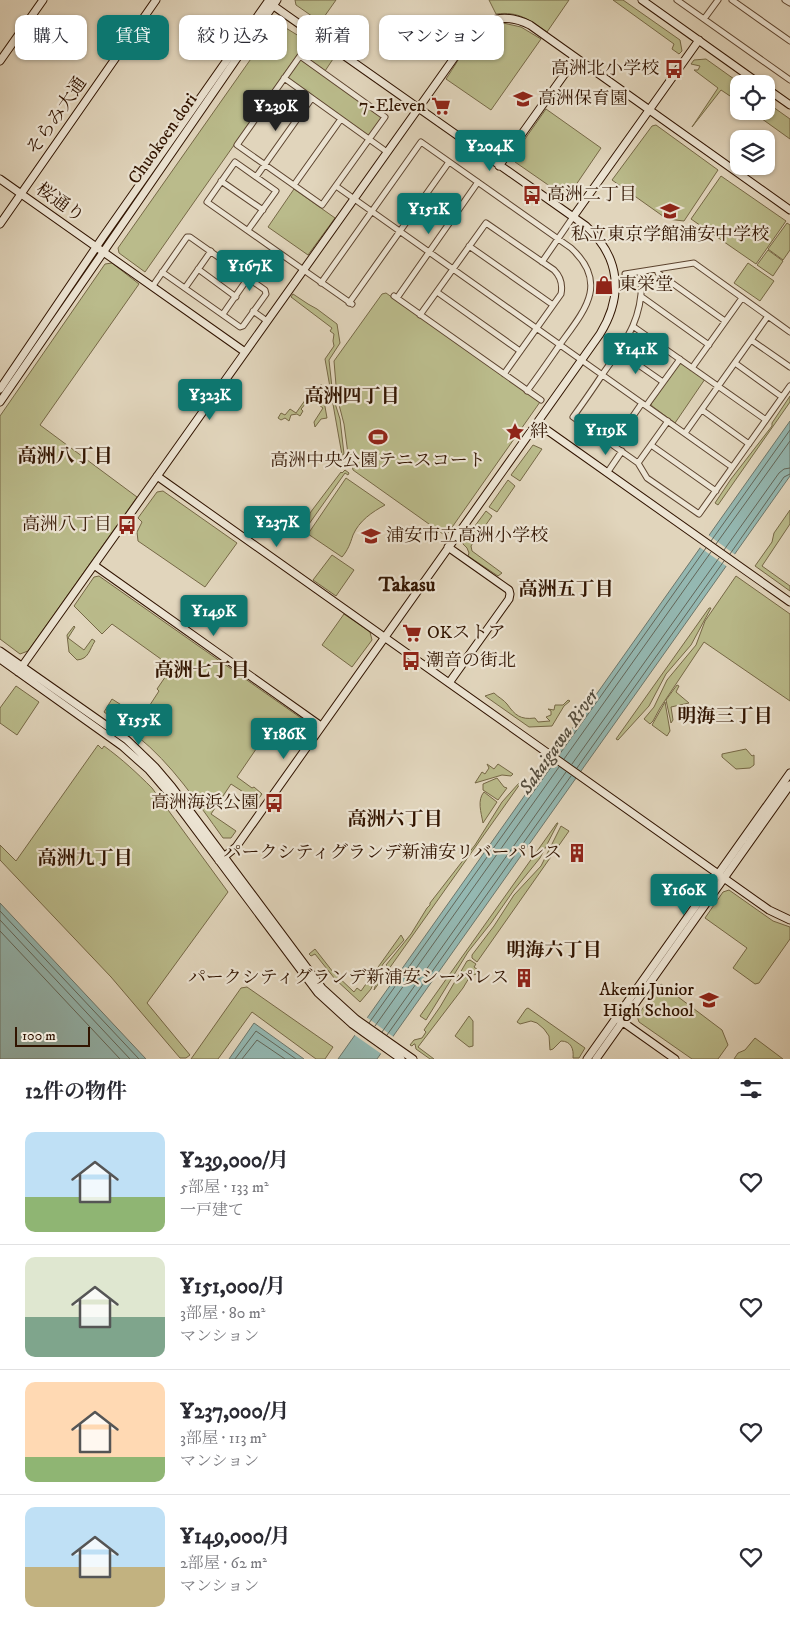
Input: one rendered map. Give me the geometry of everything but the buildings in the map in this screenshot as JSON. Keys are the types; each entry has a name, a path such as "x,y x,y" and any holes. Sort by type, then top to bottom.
{"street":[{"path":"0,61 43,0"},
{"name":"そらみ大通","path":"0,224 156,0"},
{"path":"642,0 747,75"},
{"path":"677,0 790,80"},
{"path":"704,19 718,0"},
{"path":"732,0 790,41"},
{"path":"785,0 790,4"},
{"path":"222,859 236,847 581,360 610,316 614,304 616,286 612,264 603,245 590,230 272,2"},
{"name":"Chuokoen dori","path":"0,389 96,247 272,2"},
{"name":"Chuokoen dori","path":"0,402 74,296 272,2"},
{"path":"20,669 469,37 482,24 489,21 507,19 524,22 790,210"},
{"path":"542,262 698,40"},
{"path":"300,56 385,117 322,205 237,145 284,78 300,56"},
{"path":"500,166 576,58"},
{"path":"284,78 387,152"},
{"path":"775,94 790,105"},
{"path":"256,177 312,98"},
{"path":"294,185 341,119"},
{"path":"321,282 421,142 571,248 582,260 588,272 590,290 589,299 584,311 527,391"},
{"path":"248,230 276,191 235,162 207,202 351,304 449,162"},
{"name":"桜通り","path":"0,179 245,352"},
{"path":"221,181 262,210"},
{"path":"478,182 395,297 541,400"},
{"path":"336,186 732,467"},
{"path":"420,315 486,223 542,262 557,274 561,281 561,294 504,374"},
{"path":"152,287 162,272 187,237 190,237 265,290 266,294 243,326 240,327 162,272"},
{"path":"469,246 554,305"},
{"path":"185,288 210,251"},
{"path":"625,274 694,263 790,332"},
{"path":"657,269 658,273 725,321"},
{"path":"198,270 236,296"},
{"path":"641,272 642,297 634,327 620,352 573,417 638,463 647,478 699,514 790,386"},
{"path":"223,314 248,278"},
{"path":"437,292 520,351"},
{"path":"642,297 709,344"},
{"path":"692,368 742,298"},
{"path":"254,311 268,321"},
{"path":"685,433 768,316"},
{"path":"634,327 766,420"},
{"path":"751,340 790,367"},
{"path":"620,352 663,382"},
{"path":"613,445 680,359"},
{"path":"735,363 782,397"},
{"path":"702,410 749,444"},
{"path":"638,463 668,421"},
{"path":"537,423 790,602"},
{"path":"651,445 716,490"},
{"path":"607,473 622,451"},
{"path":"157,476 769,910 790,920"},
{"path":"448,547 509,590 510,594 449,683"},
{"path":"94,565 321,726"},
{"path":"0,651 20,669"},
{"path":"0,659 20,669 126,740 146,758 172,786 318,993 354,1022 393,1049 413,1059"},
{"path":"722,876 790,774"},
{"path":"587,1059 619,1020 790,785"},
{"path":"596,1059 619,1020"},
{"path":"619,1020 675,1059"},
{"path":"393,1049 401,1059"}],"green space":[{"path":"295,0 336,0 325,15 310,15 296,5"},
{"path":"489,0 569,0 547,32 529,20 517,15 496,14"},
{"path":"613,0 623,0 680,40 682,51 679,54 672,49 674,44"},
{"path":"504,23 521,27 541,39 491,110 446,79 458,60 504,60"},
{"path":"287,29 297,35 297,55 145,272 119,253 118,248 250,60 287,60"},
{"path":"706,59 730,76 730,96 721,90 692,127 718,88 694,70 698,70 700,66 691,64 694,60"},
{"path":"301,60 381,116 381,119 370,135 368,136 288,79 298,61"},
{"path":"310,60 332,60 325,71"},
{"path":"775,108 790,119 790,139 764,120 775,120"},
{"path":"546,109 601,148 567,198 515,162 513,156"},
{"path":"656,125 718,170 684,221 667,219 612,180 652,126"},
{"path":"721,176 786,221 756,264 691,219"},
{"path":"294,189 335,218 308,255 268,227"},
{"path":"787,223 790,225 790,250 783,260 768,249"},
{"path":"768,250 783,261 773,276 757,265"},
{"path":"112,263 139,284 40,425 137,497 28,651 20,654 0,639 0,416 105,264"},
{"path":"748,263 774,281 760,301 734,283"},
{"path":"386,293 540,402 448,533 443,534 353,470 350,454 348,454 344,424 337,397 334,361 382,294"},
{"path":"293,294 337,324 340,343 329,360 333,397 340,419 344,454 342,455 325,359 334,346 334,334 330,331 332,328 291,297"},
{"path":"680,363 705,379 675,423 651,404"},
{"path":"321,384 327,418 321,419 315,427 314,422 323,408 315,402 317,399 312,396 301,409 303,411 300,416 297,414 291,415 289,421 285,418 281,420 278,418 281,413 285,415 290,409 296,413 313,389 316,391"},
{"path":"790,396 790,402 718,505 715,503 772,426 772,423"},
{"path":"533,445 542,449 520,481 511,475"},
{"path":"345,470 349,473 348,475 345,473 309,524 310,513 341,472"},
{"path":"346,478 385,505 362,521 342,557 308,534"},
{"path":"508,480 515,486 497,512 489,507"},
{"path":"163,491 237,543 205,587 138,541 137,532 142,522 138,518 157,492"},
{"path":"790,510 790,524 762,566 790,586 790,591 755,566 772,542 774,533"},
{"path":"486,511 492,516 471,546 472,551 502,573 498,576 468,556 467,548 463,544"},
{"path":"332,555 354,570 336,596 313,580"},
{"path":"99,576 308,723 308,729 295,749 286,743 283,747 265,736 237,777 262,794 257,801 231,784 211,814 236,831 231,838 223,838 173,771 137,736 148,713 146,711 159,691 157,689 172,667 112,624 102,634 74,606 94,577"},
{"path":"736,576 790,614 790,701 704,642 650,724 644,719 654,707 667,680 696,645 705,621"},
{"path":"709,608 711,608 691,645 666,674 649,706 618,740 616,739"},
{"path":"344,614 370,632 372,640 352,667 322,645"},
{"path":"74,626 68,638 84,650 92,639 95,641 88,654 84,658 77,660 69,652 67,635"},
{"path":"677,685 679,686 676,692 689,703 671,707 673,720 671,723 666,700"},
{"path":"16,686 39,702 17,735 0,723 0,708"},
{"path":"494,693 518,716 535,718 538,722 550,721 546,717 551,715 551,711 548,709 554,710 555,705 563,705 568,700 570,701 564,706 552,726 529,727 485,696"},
{"path":"112,699 123,706 119,706 116,710 119,712 117,716 130,726 133,722 136,724 145,712 140,726 132,732 104,712"},
{"path":"665,702 670,731 667,736 652,725"},
{"path":"98,745 102,749 104,746 117,756 152,788 228,892 147,1003 190,1055 186,1058 180,1058 111,977 0,860 0,845 16,861"},
{"path":"746,749 752,756 754,755 754,765 750,768 736,769 722,757 722,754"},
{"path":"487,764 494,769 498,764 513,774 511,776 502,775 475,783 482,772 485,774 489,768"},
{"path":"497,778 507,788 498,800 483,790 483,784"},
{"path":"519,783 374,990 378,977 382,971 385,973 388,967 386,965 411,934 430,903 475,845 502,802"},
{"path":"484,792 497,802 483,823 480,802"},
{"path":"557,823 540,858 468,952 426,1020 420,1016"},
{"path":"561,826 569,831 477,962 472,958 472,955 514,895 541,866"},
{"path":"729,890 773,921 790,927 790,939 759,983 755,984 733,968 747,948 705,918 723,892"},
{"path":"401,935 404,940 383,964 371,989 360,1002 335,979 315,954 311,956 309,954 315,949 333,972 354,992 357,988 361,991"},
{"path":"470,960 476,964 474,967 478,970 475,975 472,973 463,988 418,1047 434,1059 430,1059 416,1049 415,1044 410,1045 414,1040 422,1038 426,1032 424,1030 467,961"},
{"path":"661,984 722,1030 728,1045 718,1059 692,1059 639,1022 637,1016"},
{"path":"247,987 333,1047 325,1059 316,1059 252,1012 218,1059 191,1059 241,988"},
{"path":"528,1008 585,1048 579,1058 573,1058 571,1046 564,1041 561,1041 550,1050 549,1036 537,1023 531,1021 520,1024 517,1022"},
{"path":"469,1016 473,1021 473,1046 469,1047 455,1036"},
{"path":"755,1038 783,1059 734,1059"}],"water":[{"path":"790,421 790,476 377,1059 338,1059"},
{"path":"0,903 146,1059 0,1059"},
{"path":"254,1023 304,1059 229,1059"}],"pier":[{"path":"707,534 737,556 729,568 698,546"},
{"path":"365,1016 395,1038 383,1055 353,1034"}],"place":[{"name":"高洲北小学校","path":"674,69"},
{"name":"高洲保育園","path":"523,99"},
{"name":"7-Eleven","path":"441,106"},
{"name":"高洲二丁目","path":"532,195"},
{"name":"私立東京学館浦安中学校","path":"670,211"},
{"name":"東栄堂","path":"604,285"},
{"name":"絆","path":"515,432"},
{"name":"高洲中央公園テニスコート","path":"378,437"},
{"name":"高洲八丁目","path":"127,525"},
{"name":"浦安市立高洲小学校","path":"371,536"},
{"name":"OKストア","path":"412,633"},
{"name":"潮音の街北","path":"411,661"},
{"name":"高洲海浜公園","path":"274,803"},
{"name":"パークシティグランデ新浦安リバーパレス","path":"577,853"},
{"name":"パークシティグランデ新浦安シーパレス","path":"524,978"},
{"name":"Akemi Junior High School","path":"709,1000"}],"district":[{"name":"高洲四丁目","path":"352,396"},
{"name":"高洲八丁目","path":"65,456"},
{"name":"Takasu","path":"407,585"},
{"name":"高洲五丁目","path":"566,589"},
{"name":"高洲七丁目","path":"202,670"},
{"name":"明海三丁目","path":"725,716"},
{"name":"高洲六丁目","path":"395,819"},
{"name":"高洲九丁目","path":"85,858"},
{"name":"明海六丁目","path":"554,950"}],"water label":[{"name":"Sakaigawa River","path":"559,742"}]}
